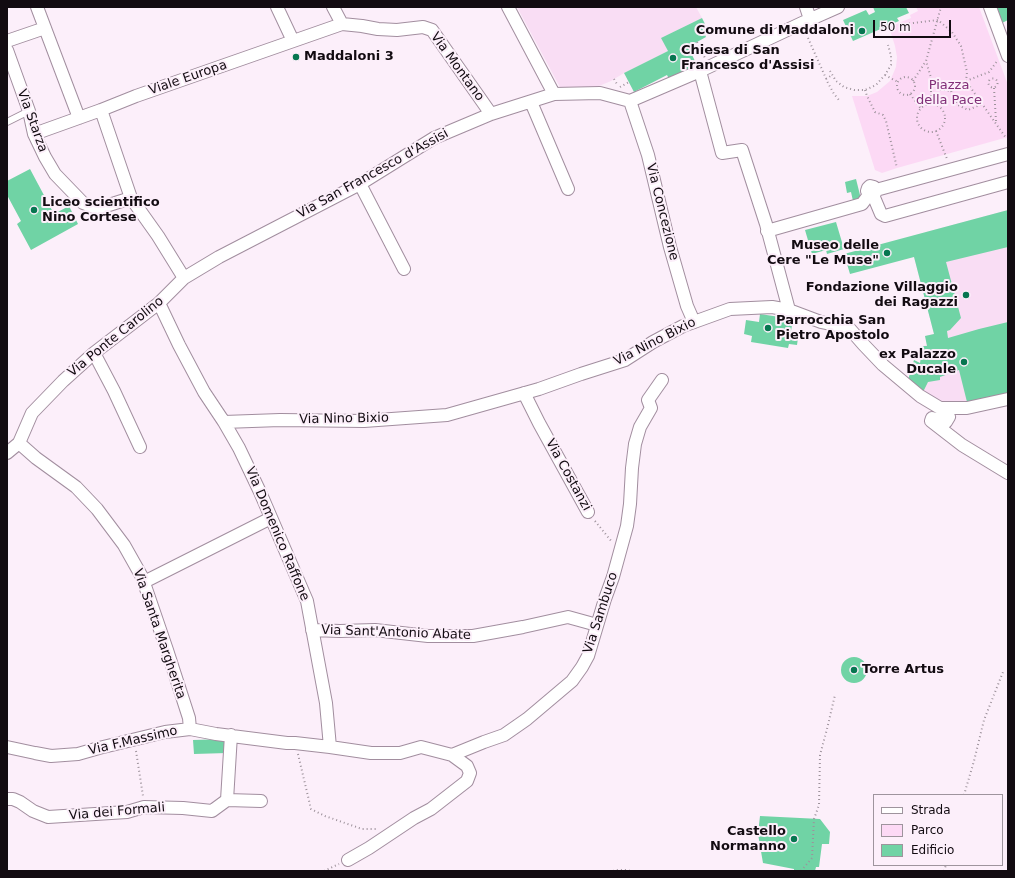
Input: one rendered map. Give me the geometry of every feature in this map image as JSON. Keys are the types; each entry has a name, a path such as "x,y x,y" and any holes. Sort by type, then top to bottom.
{"street":[{"path":"37,7 79,118"},
{"path":"276,7 293,41"},
{"path":"333,7 342,24"},
{"path":"508,7 554,94"},
{"path":"806,7 810,19"},
{"path":"630,102 838,7"},
{"path":"990,7 1003,58"},
{"name":"Viale Europa","path":"34,134 136,96 342,24"},
{"name":"Via Montano","path":"342,24 378,29 397,30 423,28 432,30 491,114"},
{"path":"7,41 45,28"},
{"name":"Via Starza","path":"7,50 29,111 34,134 55,174 83,203 96,208 131,198"},
{"path":"704,68 722,153 742,150 789,310"},
{"name":"Via San Francesco d'Assisi","path":"184,278 220,257 360,184 434,138 491,114 554,94 600,93 630,102"},
{"path":"531,102 568,189"},
{"name":"Via Concezione","path":"630,102 648,155 670,247 687,306 694,322"},
{"path":"101,110 131,198 158,236 184,278"},
{"path":"767,231 862,204 873,193 1008,154"},
{"path":"873,193 881,214 885,216 1008,182"},
{"path":"360,184 404,269"},
{"name":"Via Ponte Carolino","path":"7,453 19,443 32,413 63,380 94,353 159,303 184,278"},
{"name":"Via Domenico Raffone","path":"159,303 204,392 239,448 271,518 306,601 326,703 330,747"},
{"name":"Via Nino Bixio","path":"224,422 280,420 364,421 447,414 539,389 625,360 653,342 683,326 730,309 772,307 789,310 821,322 849,328 883,365 920,396 940,408"},
{"path":"94,353 114,391 140,447"},
{"name":"Via Sambuco","path":"452,755 504,735 527,719 572,681 582,668 588,656 604,599 613,577 627,526 635,444 640,427 651,408 648,400 662,380"},
{"name":"Via Costanzi","path":"524,393 588,512"},
{"path":"940,408 967,408 1008,399"},
{"path":"940,408 949,417 946,422 932,418 931,421 962,444 1008,473"},
{"name":"Via Santa Margherita","path":"19,443 36,458 76,487 97,508 124,544 144,582 167,650 190,729"},
{"path":"144,582 271,518"},
{"name":"Via Sant'Antonio Abate","path":"312,630 375,630 428,636 473,636 523,628 568,616 597,624"},
{"name":"Via F.Massimo","path":"7,747 51,756 78,754 165,732 190,729 231,736 330,747"},
{"path":"231,736 227,800 261,801"},
{"path":"330,747 371,754 386,754 400,753 421,746 452,755 467,766 470,773 467,781 431,809 414,818 348,860"},
{"name":"Via dei Formali","path":"7,799 13,799 20,802 33,811 48,817 127,812 144,807 183,808 212,811 227,800"}],"lane":[{"path":"7,122 29,111"}],"path":[{"path":"913,81 926,61 941,7"},
{"path":"905,24 938,20 952,32 960,46 967,72 966,81 1006,138"},
{"path":"808,38 826,79 839,100"},
{"path":"697,42 704,68"},
{"path":"830,71 836,81 844,87 854,90 865,90 876,85 886,75 891,56 888,45"},
{"path":"932,88 951,91 966,81 989,72 1003,58"},
{"path":"926,61 931,78 931,104"},
{"path":"826,79 832,75"},
{"path":"886,75 898,82"},
{"path":"905,78 911,79 915,85 914,91 910,94 904,95 897,87 898,82 905,78"},
{"path":"614,79 619,87"},
{"path":"994,88 991,88 989,84 990,80 993,79 997,81 998,84 997,87 994,88 996,122"},
{"path":"865,90 876,112 883,115 886,121 897,168"},
{"path":"951,91 958,105 968,110 982,104"},
{"path":"910,94 921,109"},
{"path":"931,104 942,110 945,117 942,126 936,131 927,131 920,126 917,117 921,109 931,104"},
{"name":"Via Costanzi","path":"588,512 609,539 620,550"},
{"path":"964,794 984,720 1003,672"},
{"path":"801,871 812,858 814,819 819,805 820,755 835,695"},
{"path":"134,740 144,807"},
{"path":"295,742 311,809 325,816 362,829 398,829"},
{"path":"324,871 348,860"},
{"path":"613,871 630,871"}],"shaded area":[{"path":"517,7 696,7 702,18 662,38 668,51 611,81 587,91 562,91"},
{"name":"Fondazione Villaggio dei Ragazzi","path":"1008,210 1008,395 940,405 908,380 914,360 920,363 923,346 927,345 925,336 934,334 914,257 929,244 926,232"}],"green space":[{"name":"Piazza della Pace","path":"916,7 979,7 1008,85 1008,137 882,173 875,170 852,96 867,96 877,92 890,81 896,67 897,57 889,27 911,18 910,15 918,11"}],"building":[{"name":"Comune di Maddaloni","path":"873,7 906,7 909,13 897,18 899,21 853,41 843,20 866,10 869,15 875,12"},
{"path":"997,7 1008,7 1008,20 1002,23"},
{"name":"Chiesa di San Francesco d'Assisi","path":"702,18 706,26 702,28 706,37 688,47 697,65 669,79 667,75 634,92 624,73 668,51 661,38"},
{"name":"Liceo scientifico Nino Cortese","path":"30,169 54,214 69,206 78,224 31,250 17,224 21,221 7,195 7,181"},
{"path":"856,179 861,199 853,201 851,192 847,193 845,182"},
{"name":"Fondazione Villaggio dei Ragazzi","path":"1008,210 1008,247 946,262 961,318 950,330 947,331 948,338 1008,322 1008,395 967,402 959,370 940,377 940,380 928,382 923,392 908,380 914,360 920,363 923,346 927,346 925,336 934,334 914,257 850,274 844,254"},
{"path":"836,222 844,249 827,254 826,250 812,254 805,230"},
{"name":"Parrocchia San Pietro Apostolo","path":"760,314 793,319 790,337 798,338 797,345 789,344 788,348 751,342 752,336 744,334 746,320 759,322"},
{"name":"Torre Artus","path":"854,657 863,661 867,670 863,679 854,683 845,679 841,670 845,661"},
{"path":"227,739 227,753 194,754 193,740"},
{"name":"Castello Normanno","path":"760,816 820,819 830,832 829,844 822,844 819,867 816,867 815,871 794,871 794,869 763,863 758,834"}],"place":[{"name":"Comune di Maddaloni","path":"862,31"},
{"name":"Maddaloni 3","path":"296,57"},
{"name":"Chiesa di San Francesco d'Assisi","path":"673,58"},
{"name":"Liceo scientifico Nino Cortese","path":"34,210"},
{"name":"Museo delle Cere \"Le Muse\"","path":"887,253"},
{"name":"Fondazione Villaggio dei Ragazzi","path":"966,295"},
{"name":"Parrocchia San Pietro Apostolo","path":"768,328"},
{"name":"ex Palazzo Ducale","path":"964,362"},
{"name":"Torre Artus","path":"854,670"},
{"name":"Castello Normanno","path":"794,839"}]}
